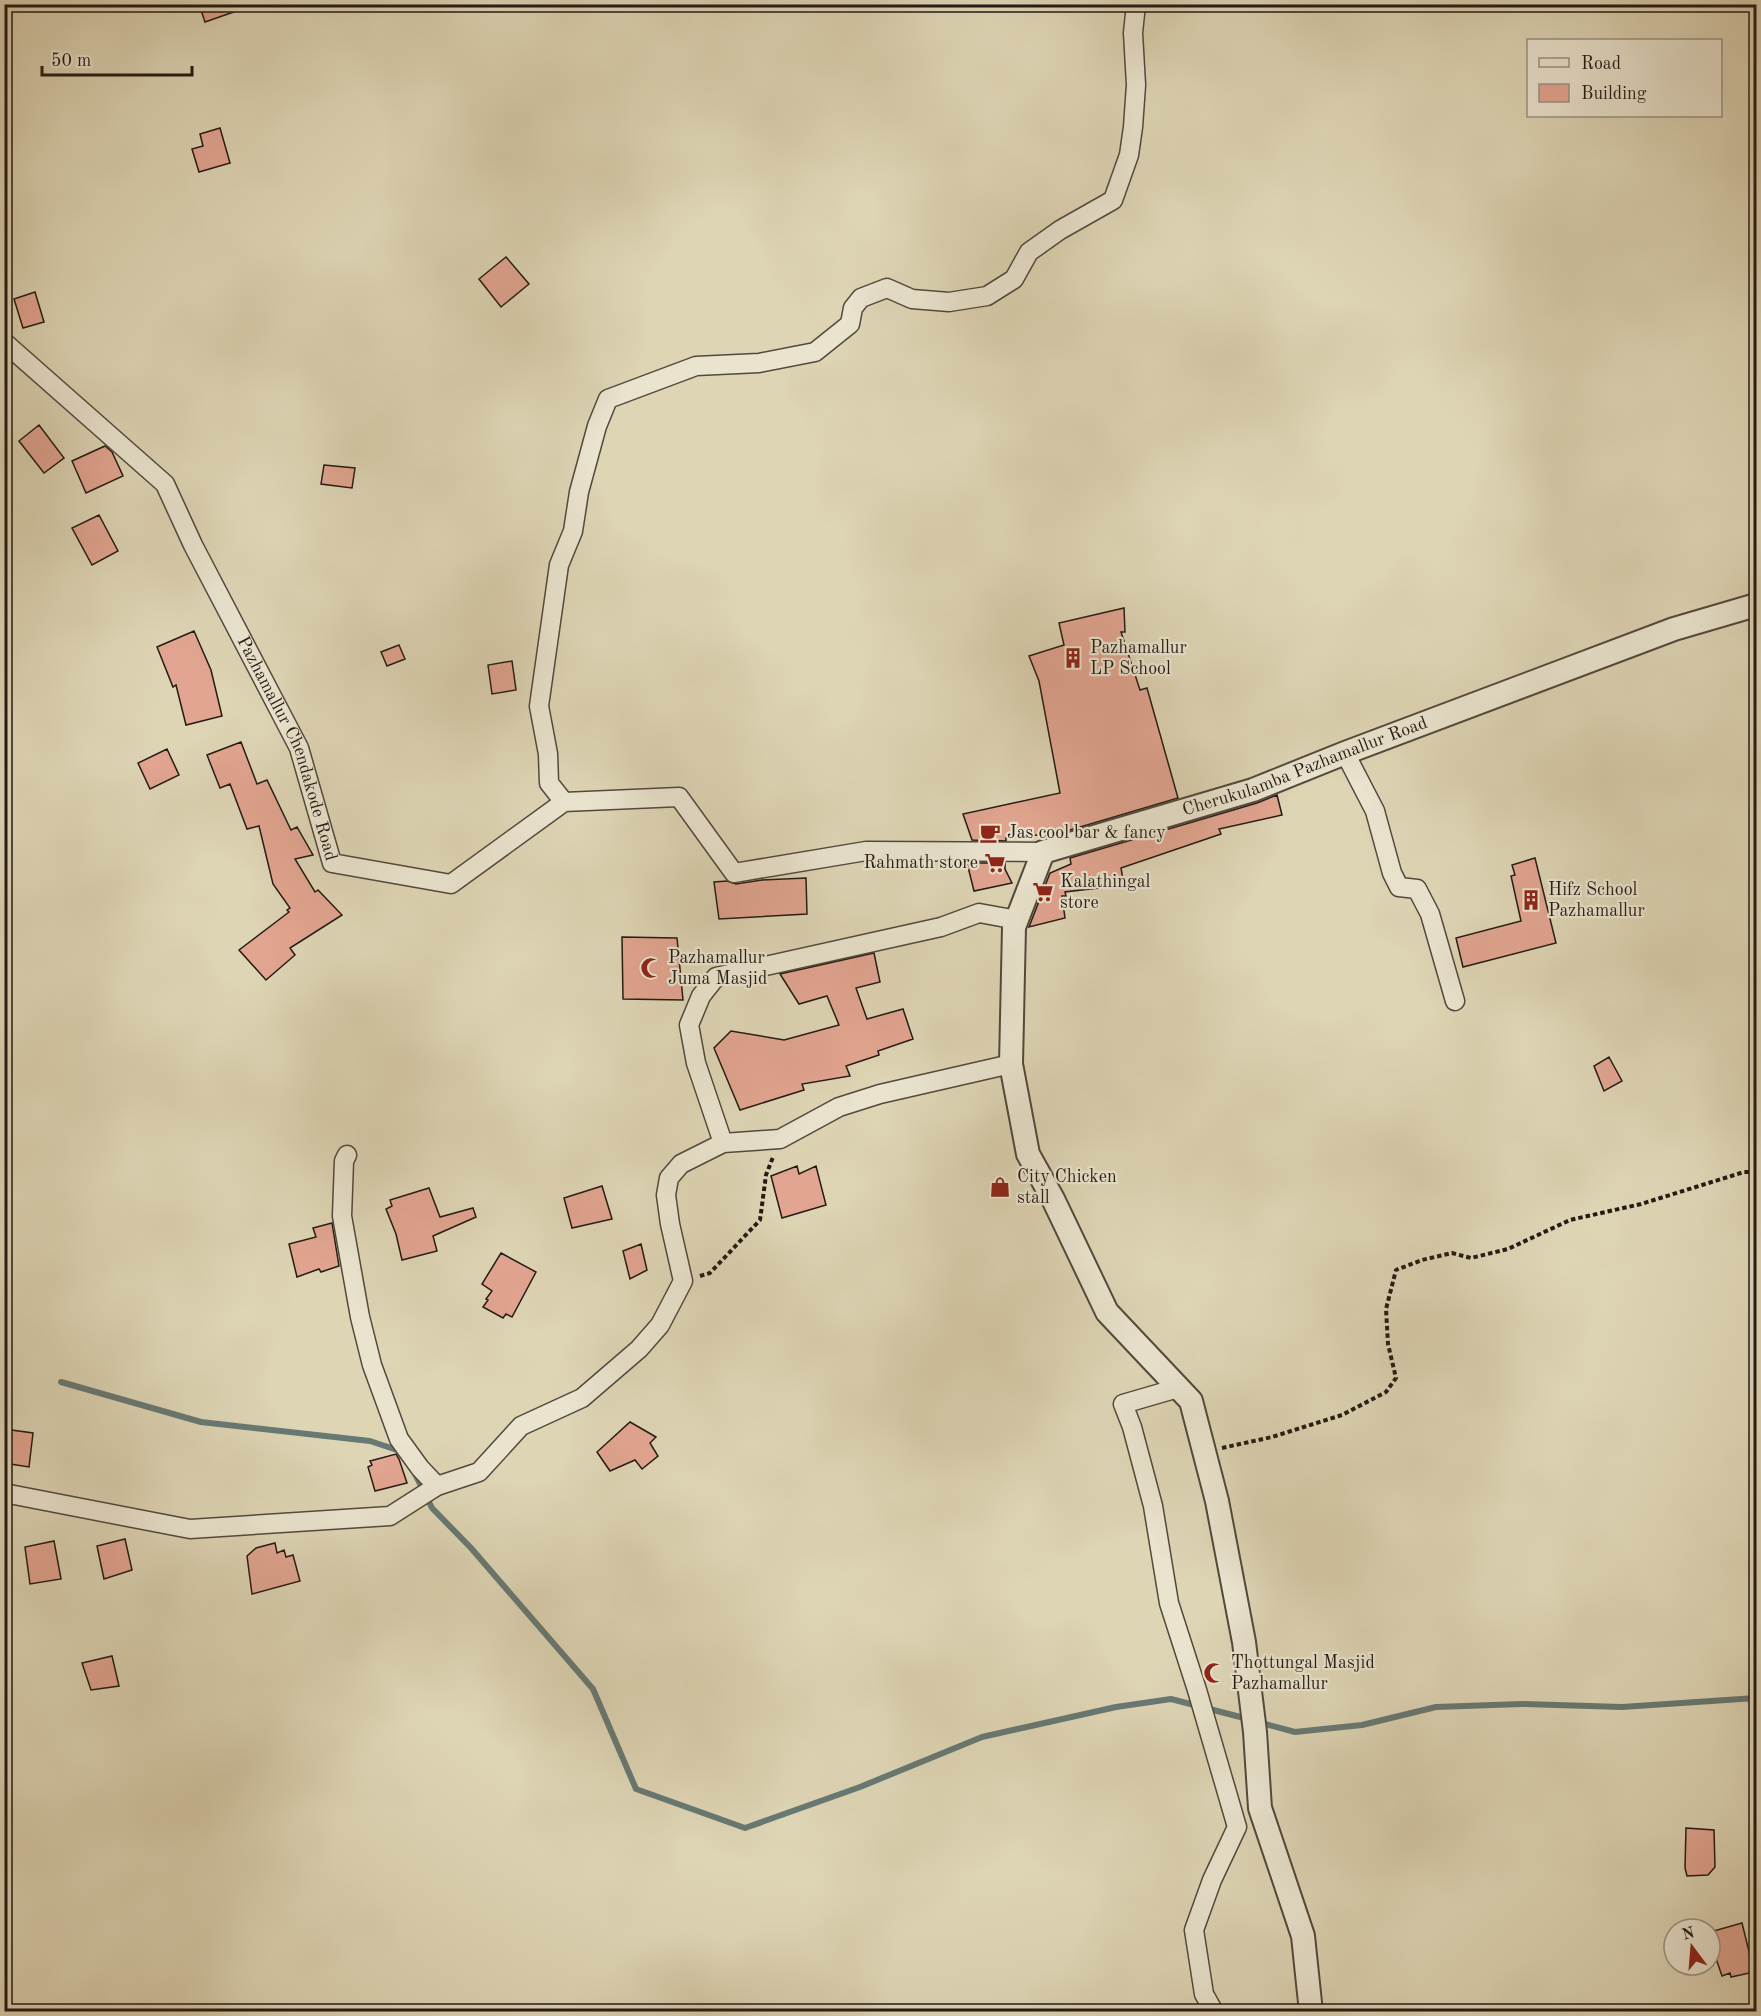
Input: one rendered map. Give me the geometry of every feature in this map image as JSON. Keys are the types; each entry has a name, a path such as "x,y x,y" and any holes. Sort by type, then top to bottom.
{"street":[{"path":"1136,4 1133,33 1136,85 1133,127 1129,155 1113,200 1060,230 1029,252 1014,279 987,296 949,302 912,299 887,288 861,298 854,308 850,324 815,352 759,363 696,366 608,399 597,426 579,492 573,531 559,565 539,706 548,754 549,783 564,802 679,797 734,873 866,851 1043,852 1014,927 1011,1064 1028,1154 1053,1199 1107,1312 1191,1401 1217,1500 1244,1642 1254,1722 1260,1808 1303,1936 1311,2012"},
{"name":"Pazhamallur Chendakode Road","path":"4,342 165,484 193,545 299,748 332,863 451,884 564,802"},
{"name":"Cherukulamba Pazhamallur Road","path":"1043,852 1253,790 1674,629 1756,605"},
{"path":"1345,753 1375,811 1392,873 1399,887 1418,890 1430,914 1455,1001"},
{"path":"723,1143 696,1063 689,1025 701,996 716,977 941,927 979,913 1017,920"},
{"path":"4,1493 190,1529 390,1516 436,1487 478,1472 522,1426 582,1398 639,1349 660,1325 683,1281 666,1195 669,1178 681,1164 723,1143 780,1140 839,1107 933,1081 1011,1064"},
{"path":"347,1155 344,1161 342,1216 360,1317 372,1365 399,1439 436,1487"},
{"path":"1178,1388 1123,1404 1132,1427 1153,1506 1169,1603 1237,1827 1212,1880 1194,1930 1204,1994 1214,2012"}],"path":[{"path":"683,1281 710,1273 760,1220 766,1174 780,1140"},
{"path":"1204,1453 1272,1437 1342,1415 1386,1392 1396,1378 1388,1344 1386,1309 1396,1270 1422,1260 1452,1253 1471,1258 1508,1249 1570,1220 1641,1204 1744,1172 1756,1172"}],"building":[{"path":"199,4 247,4 248,7 205,22"},
{"path":"220,128 230,163 199,172 192,149 203,146 200,134"},
{"path":"506,257 529,284 501,307 479,279"},
{"path":"35,292 44,322 23,328 14,299"},
{"path":"39,425 64,458 44,473 19,441"},
{"path":"105,446 112,452 123,476 86,493 72,461"},
{"path":"324,465 355,468 352,488 321,484"},
{"path":"99,515 118,551 92,565 72,528"},
{"path":"1124,608 1125,632 1121,632 1140,690 1147,688 1178,798 1060,833 1006,838 1006,841 972,840 963,814 1060,793 1039,681 1029,656 1064,645 1059,623"},
{"path":"194,631 211,670 222,716 186,725 176,685 173,687 157,647"},
{"path":"399,645 405,659 387,666 381,652"},
{"path":"512,661 516,690 492,694 488,665"},
{"path":"241,742 257,784 267,780 291,830 297,827 313,855 295,859 315,892 318,890 342,915 290,948 295,955 266,980 239,950 289,912 287,910 290,908 273,884 259,826 247,829 230,784 220,788 207,755"},
{"path":"167,749 179,775 150,789 138,763"},
{"path":"1277,795 1282,815 1219,829 1221,834 1121,868 1124,885 1065,892 1066,896 1062,896 1065,918 1029,927 1050,873 1071,864 1070,858 1257,803"},
{"name":"Hifz School Pazhamallur","path":"1535,858 1556,943 1463,967 1456,938 1521,921 1511,876 1515,875 1512,865"},
{"path":"967,863 1005,863 1005,869 1012,883 974,891"},
{"path":"806,878 807,914 719,919 714,882 727,881 736,884"},
{"name":"Pazhamallur Juma Masjid","path":"622,937 677,938 683,1000 623,999"},
{"path":"874,953 880,982 856,988 867,1019 903,1009 913,1039 878,1051 879,1055 846,1066 850,1076 802,1084 804,1090 740,1110 714,1048 731,1031 784,1040 839,1025 827,996 799,1004 780,974"},
{"path":"1609,1057 1622,1081 1604,1091 1594,1066"},
{"path":"797,1166 799,1174 816,1166 826,1205 782,1218 771,1176"},
{"path":"602,1186 612,1219 572,1228 564,1198"},
{"path":"429,1188 440,1217 473,1208 476,1217 433,1236 437,1251 402,1260 396,1234 386,1209 392,1206 390,1200"},
{"path":"332,1223 339,1266 321,1272 319,1269 297,1277 289,1244 316,1237 313,1228"},
{"path":"641,1244 647,1270 630,1279 623,1251"},
{"path":"501,1253 536,1272 512,1317 506,1314 503,1318 483,1307 492,1291 482,1284"},
{"path":"630,1422 656,1437 650,1443 658,1456 642,1469 635,1460 610,1471 597,1452"},
{"path":"4,1429 33,1433 29,1467 4,1463"},
{"path":"396,1454 407,1483 375,1491 368,1467 372,1465 370,1461"},
{"path":"125,1539 132,1570 104,1579 97,1546"},
{"path":"54,1541 61,1579 30,1584 25,1547"},
{"path":"275,1543 277,1553 284,1550 286,1557 293,1555 300,1581 252,1594 247,1556 256,1548"},
{"path":"112,1656 119,1686 91,1690 82,1663"},
{"path":"1686,1828 1714,1830 1715,1867 1708,1875 1687,1876 1685,1868"},
{"path":"1742,1923 1754,1972 1731,1977 1730,1973 1722,1976 1722,1929"}],"waterway":[{"path":"61,1382 201,1422 370,1441 400,1451"},
{"path":"415,1474 432,1508 471,1548 593,1689 636,1789 745,1828 860,1787 982,1737 1116,1707 1171,1699 1248,1719"},
{"path":"1258,1722 1295,1732 1362,1725 1436,1707 1522,1704 1622,1707 1756,1698"}],"place":[{"name":"Pazhamallur LP School","path":"1073,658"},
{"name":"Jas cool bar & fancy","path":"990,833"},
{"name":"Rahmath store","path":"995,863"},
{"name":"Kalathingal store","path":"1043,892"},
{"name":"Hifz School Pazhamallur","path":"1531,900"},
{"name":"Pazhamallur Juma Masjid","path":"651,968"},
{"name":"City Chicken stall","path":"1000,1187"},
{"name":"Thottungal Masjid Pazhamallur","path":"1214,1673"}]}
